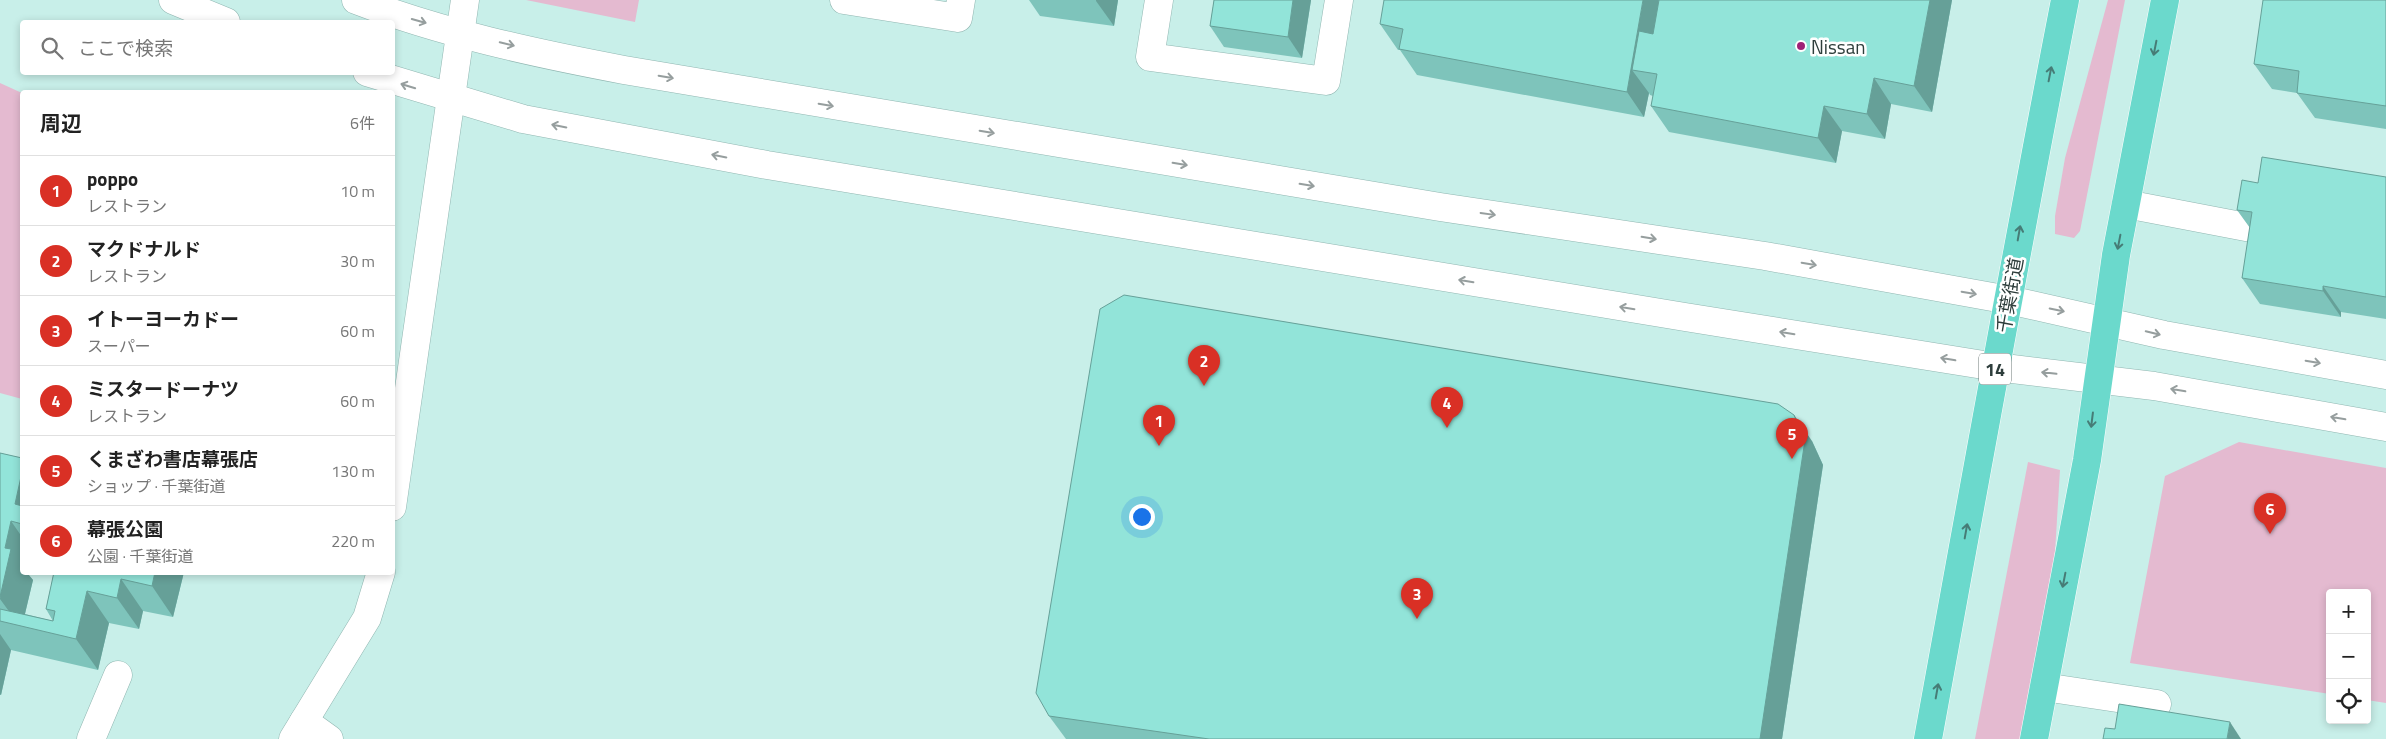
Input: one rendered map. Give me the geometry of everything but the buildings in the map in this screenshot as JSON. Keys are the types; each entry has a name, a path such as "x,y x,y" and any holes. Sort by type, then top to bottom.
{"highway":[{"name":"千葉街道","path":"1928,739 2009,300 2023,212 2065,0"},
{"path":"2034,739 2087,460 2106,321 2165,0"}],"street":[{"path":"173,0 221,20"},
{"path":"356,0 460,32 574,60 643,73 1440,207 1765,256 2009,300 2173,337 2386,376"},
{"path":"395,486 465,0"},
{"path":"844,0 958,18 960,0"},
{"path":"1159,0 1150,57 1326,81 1340,0"},
{"path":"377,75 523,119 767,165 1996,367 2154,386 2386,427"},
{"path":"2126,204 2246,228"},
{"path":"328,739 299,730 367,618 380,575"},
{"path":"91,739 118,675"},
{"path":"2044,687 2157,704"}],"shaded area":[{"path":"526,0 639,0 635,22"},
{"path":"2108,0 2125,0 2080,231 2074,238 2055,234 2055,216 2065,158"},
{"path":"0,83 20,92 20,398 0,393"},
{"path":"2239,442 2386,468 2386,703 2371,701 2371,589 2326,589 2326,693 2130,663 2165,476"},
{"path":"2028,462 2060,470 2054,569 2031,739 1975,739"}],"place":[{"name":"Nissan","path":"1801,46"},
{"name":"マクドナルド","path":"1204,386"},
{"name":"ミスタードーナツ","path":"1447,428"},
{"name":"poppo","path":"1159,446"},
{"name":"くまざわ書店幕張店","path":"1792,459"},
{"name":"幕張公園","path":"2270,534"},
{"name":"イトーヨーカドー","path":"1417,619"}]}
